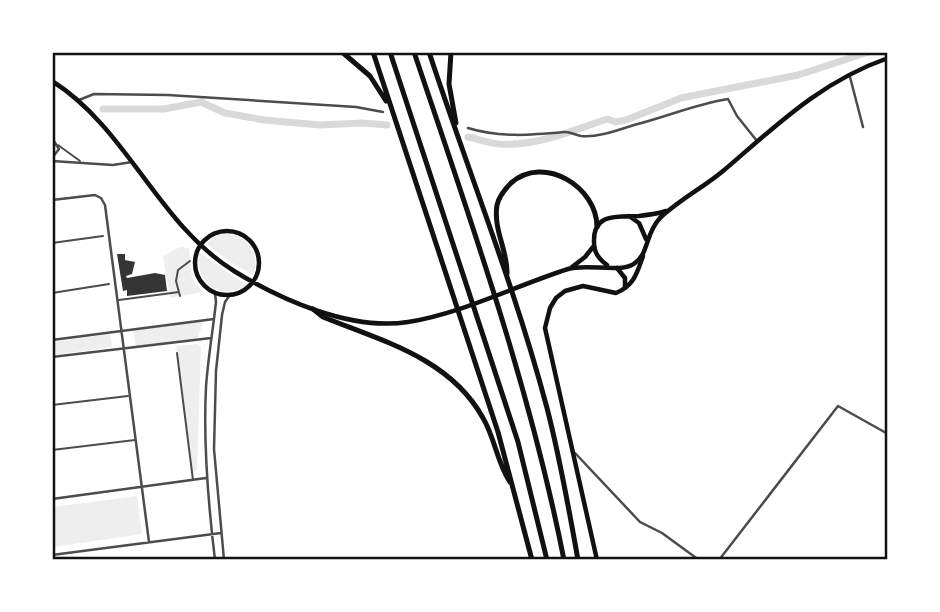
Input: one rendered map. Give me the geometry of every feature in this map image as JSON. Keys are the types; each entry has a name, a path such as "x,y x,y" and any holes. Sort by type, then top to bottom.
{"highway":[{"path":"342,52 370,76 385,99 399,132"},
{"path":"373,52 455,297 514,486 532,559"},
{"path":"390,52 518,442 547,559"},
{"path":"414,52 507,338 532,426 564,559"},
{"path":"429,52 507,278 547,409 578,559"},
{"path":"451,52 449,84 460,139"},
{"path":"507,278 508,266 497,225 497,205 504,191 516,179 525,174 542,172 561,176 578,188 593,207 597,227"},
{"path":"313,309 323,317 421,358 453,379 484,418 503,469 514,486"}],"main road":[{"path":"597,559 546,334 547,313 556,298 571,288 590,287 612,293 625,289 634,281 654,225 668,211 706,185 815,94 849,73 887,58"},
{"path":"52,81 79,100 102,124 162,203 200,245 226,266 313,309 352,320 378,324 408,322 529,285 570,269 585,257 594,247 597,227 609,217 668,211"},
{"path":"628,216 639,223 647,240"},
{"path":"231,231 246,237 258,254 259,270 254,282 242,292 229,295 215,293 202,284 196,272 195,258 200,245 211,235 221,232 231,231"},
{"path":"594,247 601,260 625,278 625,289"},
{"path":"570,269 632,265 643,255"}],"street":[{"path":"849,73 863,127"},
{"path":"79,100 94,94 168,95 356,107 383,112"},
{"path":"468,128 489,135 569,132 579,136 591,135 728,99 737,116 757,141"},
{"path":"52,138 71,156 84,163"},
{"path":"52,159 58,153 58,145"},
{"path":"52,159 113,165 132,162"},
{"path":"52,200 95,195 103,199 106,209 149,542"},
{"path":"52,243 103,236"},
{"path":"180,296 178,270 190,261"},
{"path":"52,293 109,284"},
{"path":"118,300 179,292"},
{"path":"215,293 205,404 206,478 215,559"},
{"path":"224,559 214,449 216,371 224,306 229,295"},
{"path":"52,340 214,319"},
{"path":"52,357 211,338"},
{"path":"177,353 193,481"},
{"path":"208,362 216,371"},
{"path":"52,405 131,396"},
{"path":"719,559 838,406 887,434"},
{"path":"52,450 136,440"},
{"path":"575,453 640,522 662,533 699,559"},
{"path":"52,499 206,478"},
{"path":"52,555 221,533"}],"shaded area":[{"path":"223,234 239,237 250,246 255,259 253,275 207,244 212,238"},
{"path":"180,247 189,248 192,278 203,292 170,298 163,256"},
{"path":"199,253 246,285 227,292 211,287 201,273"},
{"path":"204,320 197,339 136,347 133,329"},
{"path":"110,334 112,347 53,355 53,342"},
{"path":"176,346 201,346 197,470 192,472"},
{"path":"137,496 142,534 53,547 53,507"}],"building":[{"path":"117,254 125,254 125,260 135,262 132,274 126,276 127,278 155,273 165,275 167,291 127,296 127,290 123,291"}],"waterway":[{"path":"468,137 500,144 528,143 607,119 616,122 626,120 681,98 798,75 869,52"},
{"path":"103,109 164,109 201,102 225,113 264,120 320,125 387,125"}]}
